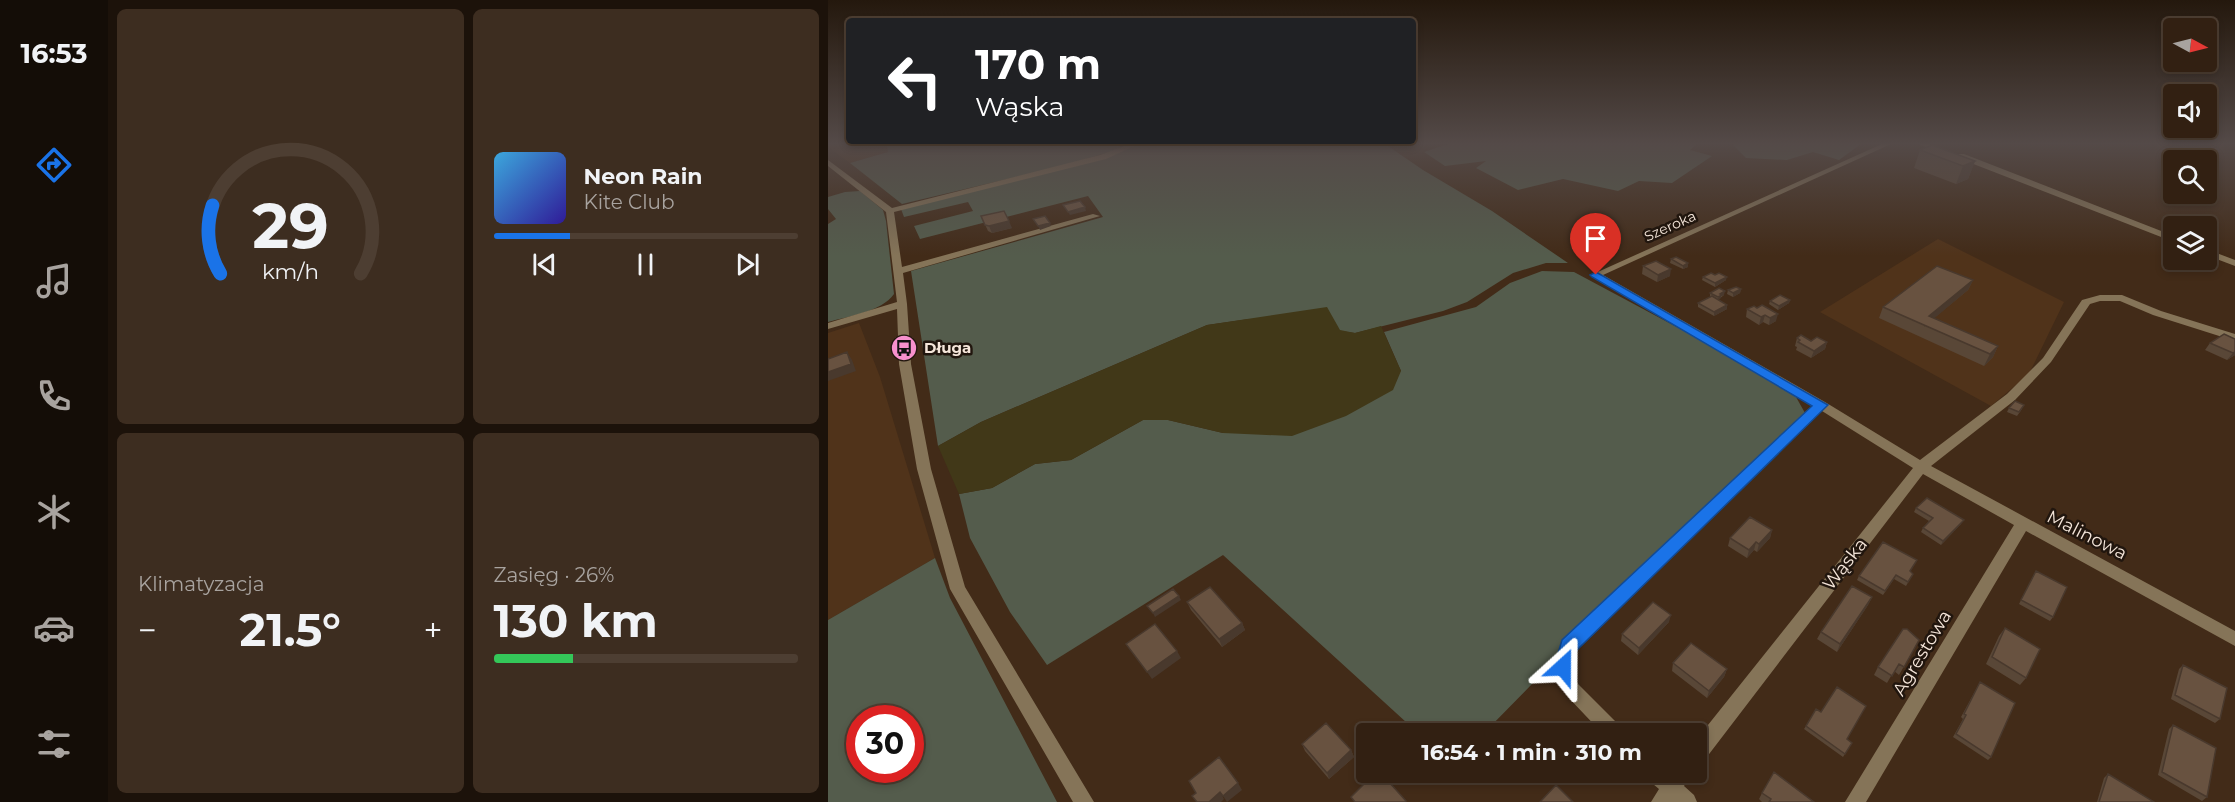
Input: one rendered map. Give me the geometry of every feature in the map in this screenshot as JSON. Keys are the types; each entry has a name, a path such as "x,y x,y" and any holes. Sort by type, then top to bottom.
{"street":[{"path":"853,181 890,211 902,304 905,364 924,469 958,589 1084,802"},
{"path":"890,211 1007,181"},
{"name":"Szeroka","path":"1804,181 1596,275 1821,405"},
{"path":"2030,181 2163,235"},
{"path":"898,272 1096,216"},
{"path":"2217,257 2235,264"},
{"name":"Wąska","path":"1707,741 1921,467 2011,398 2047,360 2086,302 2100,297 2122,298 2157,313 2235,338"},
{"path":"828,326 902,304"},
{"path":"1605,723 1572,690 1563,667 1569,646 1821,405 1921,467"},
{"name":"Malinowa","path":"1921,467 2022,525 2085,554 2235,639"},
{"name":"Agrestowa","path":"1855,802 2022,525"},
{"path":"1674,783 1665,795 1687,802"}],"shaded area":[{"path":"1938,239 2064,302 2029,374 1991,406 1820,312"},
{"path":"859,323 880,377 935,558 828,620 828,333"}],"green space":[{"path":"873,181 997,181 902,204"},
{"path":"1012,181 1442,181 1492,211 1568,263 1546,263 1513,273 1467,302 1443,311 1355,333 1249,319 1207,325 981,422 938,446 911,271 1103,217 1088,196 920,239 914,226 973,211 968,202 904,217 901,209"},
{"path":"1502,181 1553,181 1518,190"},
{"path":"1574,181 1638,181 1618,191"},
{"path":"860,191 883,210 894,294 873,309 828,322 828,224 836,219 828,209 828,197"},
{"path":"1542,271 1574,272 1716,348 1796,397 1805,413 1625,582 1494,723 1407,723 1223,555 1047,665 1010,612 970,538 959,494 992,488 1035,464 1071,460 1143,420 1168,420 1223,433 1401,371 1384,332 1476,307 1510,283"},
{"path":"935,558 950,598 1057,802 828,802 828,620"}],"sand":[{"path":"1327,307 1340,330 1355,333 1381,326 1401,371 1393,390 1346,416 1292,436 1223,433 1168,420 1143,420 1071,460 1035,464 992,488 959,494 938,446 981,422 1207,325"}],"building":[{"path":"1080,201 1085,207 1068,212 1063,205"},
{"path":"1004,211 1009,221 985,225 981,216"},
{"path":"1045,216 1050,223 1038,226 1033,219"},
{"path":"1676,257 1688,263 1683,266 1671,259"},
{"path":"1656,261 1671,269 1658,275 1643,266"},
{"path":"1937,266 1973,280 1929,316 1998,346 1990,354 1883,307"},
{"path":"1711,273 1715,275 1719,273 1727,277 1715,283 1703,277"},
{"path":"1736,287 1741,289 1733,293 1728,290"},
{"path":"1719,288 1725,291 1720,294 1722,295 1718,297 1710,293"},
{"path":"1780,295 1790,300 1779,306 1770,301"},
{"path":"1712,296 1727,305 1714,312 1698,303"},
{"path":"1762,305 1778,314 1770,318 1765,315 1761,317 1747,309"},
{"path":"2224,334 2235,339 2235,352 2210,343"},
{"path":"1801,335 1811,341 1817,337 1827,342 1814,351 1798,342 1800,340 1797,338"},
{"path":"847,352 851,364 828,372 828,359"},
{"path":"2015,401 2024,405 2019,412 2009,408"},
{"path":"1927,498 1964,520 1943,541 1923,528 1933,518 1916,508"},
{"path":"1750,517 1772,530 1759,544 1756,542 1749,550 1730,538"},
{"path":"1883,542 1917,560 1910,571 1913,574 1908,582 1896,575 1885,591 1859,576"},
{"path":"2036,571 2067,587 2053,617 2021,600"},
{"path":"1852,586 1872,597 1840,644 1821,632"},
{"path":"1210,587 1242,623 1219,639 1187,602"},
{"path":"1173,589 1179,596 1153,613 1147,606"},
{"path":"1653,602 1671,615 1639,648 1622,634"},
{"path":"1155,624 1177,651 1147,672 1126,644"},
{"path":"2005,628 2040,649 2026,678 1992,657"},
{"path":"1903,629 1907,629 1919,640 1904,667 1899,664 1892,676 1878,667"},
{"path":"1691,643 1727,669 1709,691 1673,663"},
{"path":"2183,665 2227,688 2220,719 2175,695"},
{"path":"1980,682 2015,703 1991,757 1956,734"},
{"path":"1837,687 1866,706 1847,739 1852,743 1845,754 1806,726 1816,709 1821,712"},
{"path":"1326,723 1351,750 1327,773 1302,744"},
{"path":"2173,725 2216,748 2207,797 2162,772"},
{"path":"1219,757 1238,783 1223,796 1220,792 1209,802 1197,802 1192,796 1196,793 1189,781"},
{"path":"1774,772 1814,802 1769,802 1771,799 1762,793"},
{"path":"2108,774 2154,802 2099,802"},
{"path":"1365,783 1390,783 1406,801 1355,802 1351,797"},
{"path":"1556,785 1573,802 1540,802"}],"place":[{"name":"Długa","path":"904,348"}],"route":[{"path":"1563,667 1569,646 1821,405 1596,275"}]}
